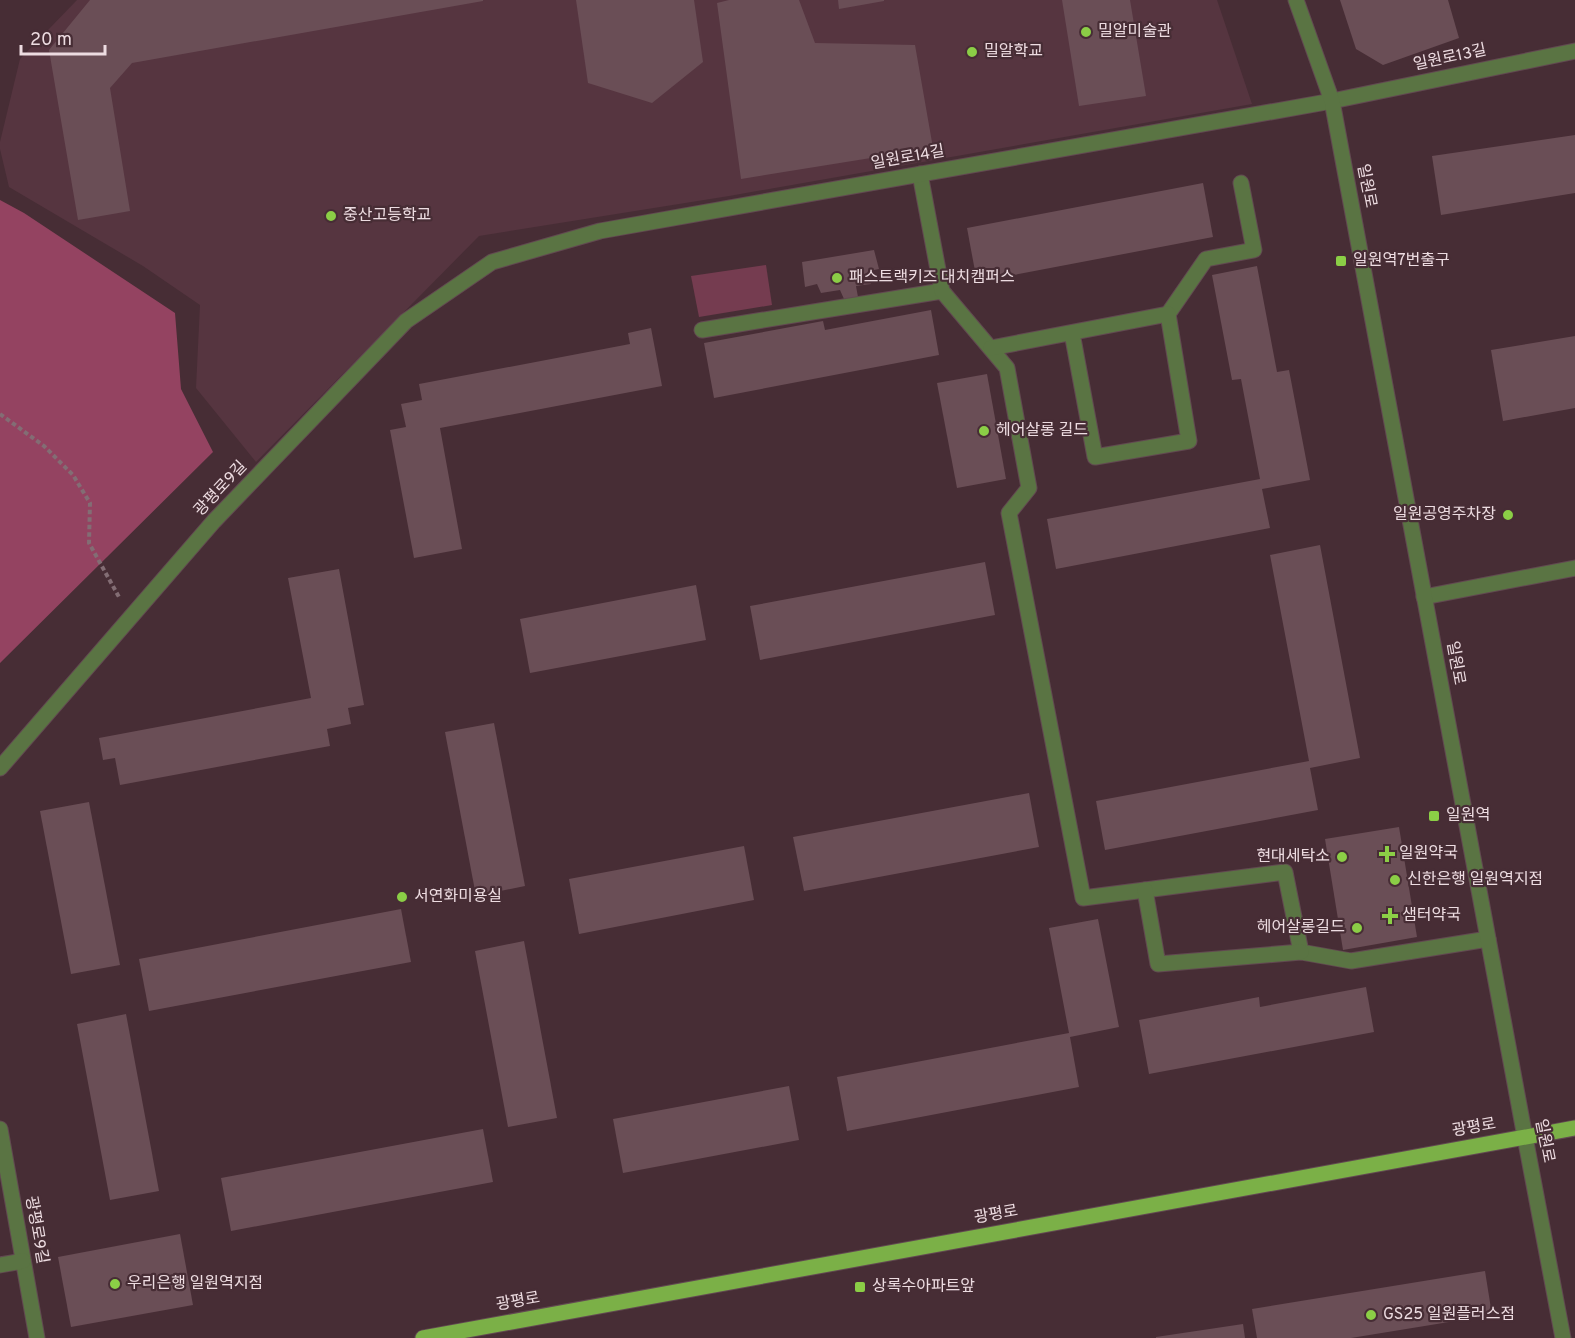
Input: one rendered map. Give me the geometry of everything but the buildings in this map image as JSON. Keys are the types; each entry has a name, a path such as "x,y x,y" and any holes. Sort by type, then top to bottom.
{"main road":[{"name":"광평로","path":"423,1338 1575,1128"}],"street":[{"name":"일원로","path":"1296,0 1332,100 1563,1338"},
{"name":"일원로13길","path":"1332,100 1575,51"},
{"name":"일원로14길","path":"492,262 600,231 1332,100"},
{"path":"920,174 942,291 1007,368 1029,488 1008,513 1083,898 1285,872 1301,952"},
{"path":"991,348 1168,314 1206,259 1254,250 1240,183"},
{"name":"광평로9길","path":"0,768 214,521 406,321 492,262"},
{"path":"702,330 942,291"},
{"path":"1072,333 1095,457 1190,441 1168,314"},
{"path":"1424,597 1575,568"},
{"path":"1145,890 1158,964 1301,952 1351,961 1488,939"},
{"name":"광평로9길","path":"0,1129 37,1338"},
{"path":"0,1265 23,1261"}],"path":[{"path":"0,414 44,446 73,476 90,503 89,543 131,617"}],"shaded area":[{"name":"중산고등학교","path":"77,0 1217,0 1252,104 729,196 479,236 256,462 196,388 200,305 143,266 9,187 0,142 20,59"},
{"path":"0,200 24,213 175,313 181,389 213,452 0,663"},
{"path":"766,265 772,305 699,317 691,276"}],"place":[{"name":"밀알미술관","path":"1086,32"},
{"name":"밀알학교","path":"972,52"},
{"name":"중산고등학교","path":"331,216"},
{"name":"일원역7번출구","path":"1341,261"},
{"name":"패스트랙키즈 대치캠퍼스","path":"837,278"},
{"name":"헤어살롱 길드","path":"984,431"},
{"name":"일원공영주차장","path":"1508,515"},
{"name":"일원역","path":"1434,816"},
{"name":"일원약국","path":"1387,854"},
{"name":"현대세탁소","path":"1342,857"},
{"name":"신한은행 일원역지점","path":"1395,880"},
{"name":"서연화미용실","path":"402,897"},
{"name":"샘터약국","path":"1390,916"},
{"name":"헤어살롱길드","path":"1357,928"},
{"name":"우리은행 일원역지점","path":"115,1284"},
{"name":"상록수아파트앞","path":"860,1287"},
{"name":"GS25 일원플러스점","path":"1371,1315"}]}
